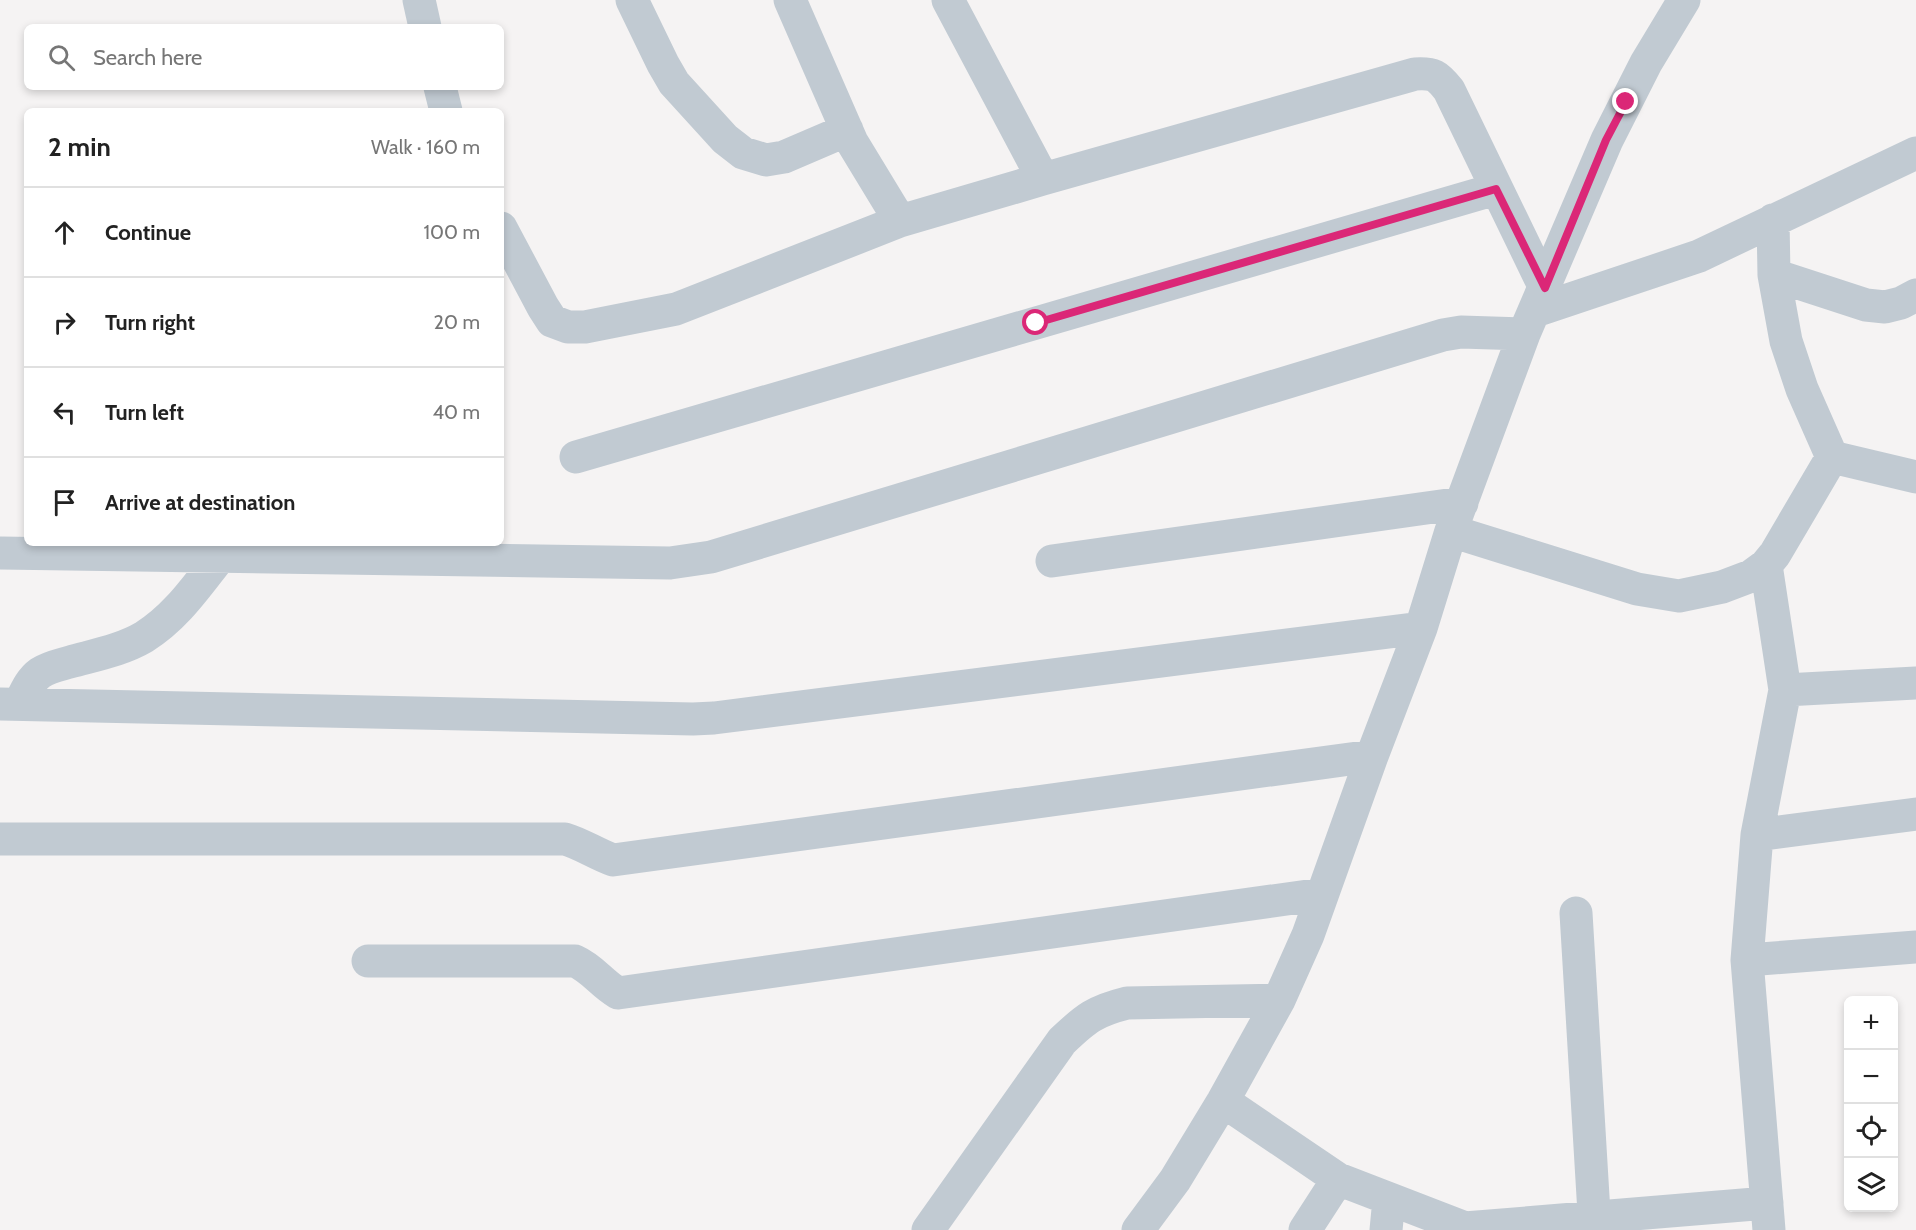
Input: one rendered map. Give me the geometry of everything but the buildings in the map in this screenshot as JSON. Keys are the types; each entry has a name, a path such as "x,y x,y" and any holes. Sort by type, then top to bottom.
{"street":[{"path":"419,0 424,24"},
{"path":"632,0 674,83 725,139 743,153 766,160 784,157 847,130"},
{"path":"790,0 852,142 900,221"},
{"path":"948,0 1043,178"},
{"path":"1138,1230 1175,1180 1223,1101 1279,1000 1308,934 1372,756 1422,628 1457,517 1535,311 1606,140 1646,63 1684,0"},
{"path":"504,234 552,321 568,327 585,327 676,309 900,221 1043,178 1415,74 1429,73 1439,77 1449,90 1496,189 1535,311"},
{"path":"441,90 445,108"},
{"path":"0,553 670,563 711,557 1443,335 1535,311 1679,264 1916,153"},
{"path":"576,457 1496,189"},
{"path":"1773,220 1774,275 1786,340 1802,389 1832,457"},
{"path":"1774,275 1866,305 1885,307 1916,296"},
{"path":"1832,457 1916,477"},
{"path":"1052,561 1457,517 1637,589 1679,596 1722,587 1751,576 1766,565 1775,554 1832,457"},
{"path":"10,704 40,674 51,668 118,649 142,638 164,623 181,607 219,558"},
{"path":"1223,1101 1388,1215 1465,1229 1768,1217 1747,960 1757,836 1785,690 1766,565"},
{"path":"10,704 714,718 1422,628"},
{"path":"1785,690 1916,683"},
{"path":"0,840 565,839 581,844 613,860 1372,756"},
{"path":"1757,836 1916,814"},
{"path":"368,961 575,962 588,967 605,986 618,993 1322,894"},
{"path":"1576,913 1594,1223"},
{"path":"1747,960 1916,947"},
{"path":"928,1230 1062,1041 1082,1022 1103,1009 1127,1003 1279,1000"},
{"path":"1305,1230 1338,1179"}],"route":[{"path":"1036,323 1496,189 1545,288 1606,140 1626,102"}]}
